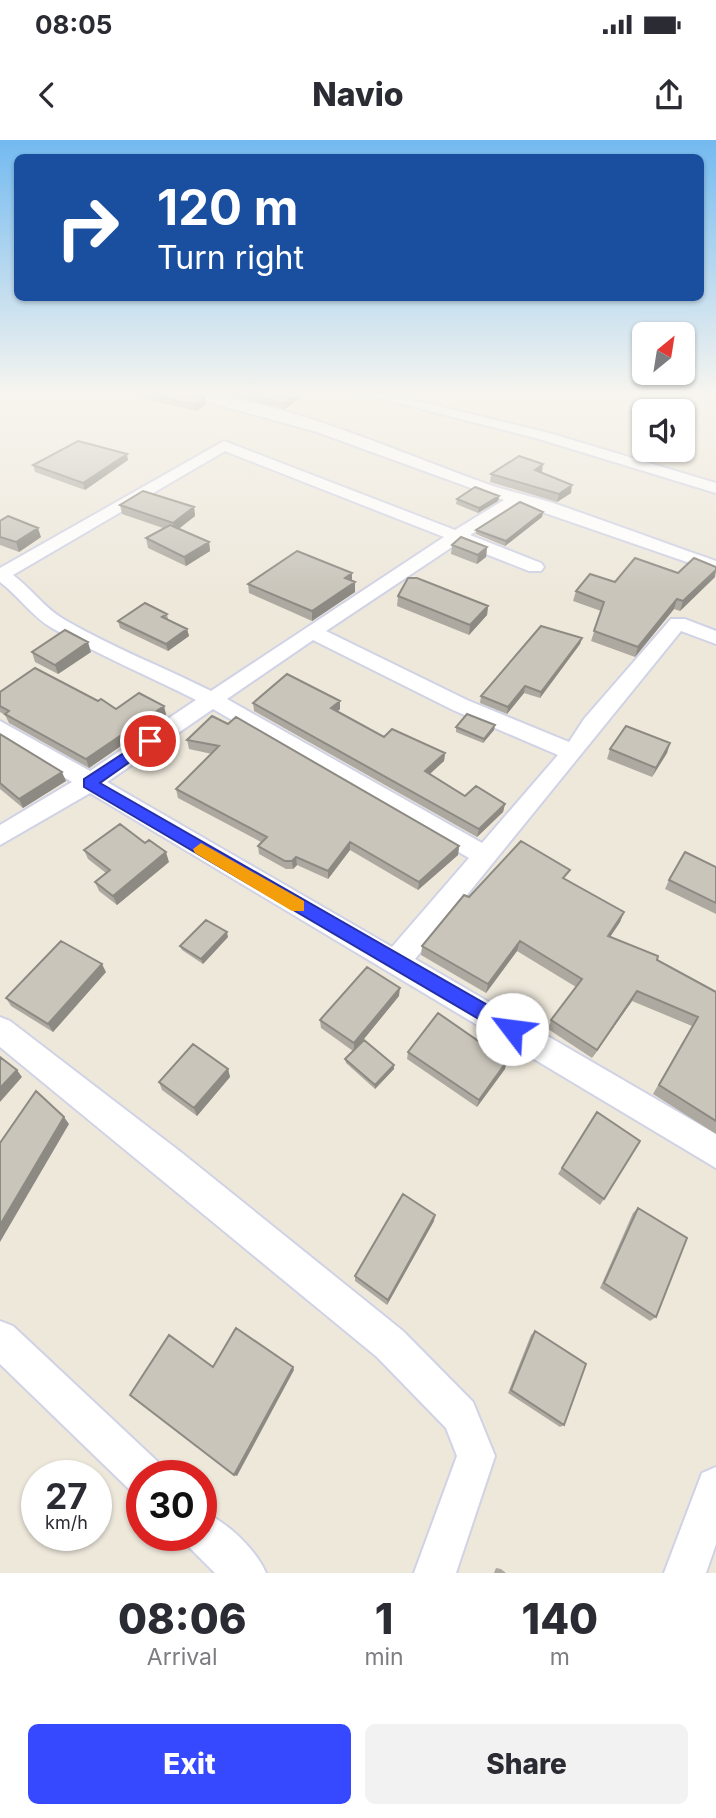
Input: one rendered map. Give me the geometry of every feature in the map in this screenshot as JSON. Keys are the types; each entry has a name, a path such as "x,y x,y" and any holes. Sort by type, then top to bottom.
{"street":[{"path":"200,459 1,575 18,587 30,604 58,624 211,699 485,856"},
{"path":"260,459 535,567"},
{"path":"407,459 716,567"},
{"path":"620,459 716,488"},
{"path":"0,836 89,783 211,699 518,498"},
{"path":"395,963 573,753 592,724 677,623 716,638"},
{"path":"313,632 460,705 573,753"},
{"path":"0,728 395,963 559,1056 716,1152"},
{"path":"0,1030 171,1164 390,1344 460,1415 476,1456 435,1573"},
{"path":"0,1339 127,1460"},
{"path":"685,1573 716,1488"},
{"path":"217,1546 245,1573"}],"building":[{"path":"44,459 120,459 83,483 33,465"},
{"path":"515,459 528,459 543,464 535,470 572,485 559,494 491,474"},
{"path":"475,487 499,496 479,508 457,499"},
{"path":"143,491 194,507 173,523 120,505"},
{"path":"520,502 543,512 506,541 476,530"},
{"path":"8,516 38,528 16,542 0,537 0,521"},
{"path":"170,525 209,542 184,557 146,538"},
{"path":"461,537 487,547 478,555 452,545"},
{"path":"297,551 352,573 345,578 355,582 312,611 248,584"},
{"path":"635,558 678,573 694,558 716,567 683,601 677,599 638,647 594,631 604,602 576,591 590,574 615,582"},
{"path":"408,578 417,578 488,606 470,625 398,596"},
{"path":"145,603 167,614 162,617 187,629 166,644 118,621"},
{"path":"541,626 582,638 541,692 525,686 508,707 481,696"},
{"path":"65,630 88,642 55,665 32,652"},
{"path":"35,668 98,701 101,699 116,709 139,693 164,706 86,759 5,714 9,711 0,706 0,692"},
{"path":"287,674 340,701 331,708 384,737 392,729 445,753 425,771 465,796 476,786 505,804 479,829 253,703"},
{"path":"467,714 495,725 484,739 456,727"},
{"path":"212,716 228,724 236,717 459,846 419,882 350,842 328,871 296,857 292,861 285,861 258,846 267,837 176,789 219,746 187,740"},
{"path":"626,726 670,743 656,768 610,749"},
{"path":"0,734 62,772 19,799 0,783"},
{"path":"120,824 145,843 149,840 166,852 113,896 95,882 110,870 84,850"},
{"path":"521,841 570,870 563,878 624,912 608,936 658,956 657,960 716,992 716,1121 659,1085 698,1017 637,991 597,1050 551,1020 582,979 520,941 488,984 422,946 464,895 469,897"},
{"path":"685,852 716,867 716,903 669,880"},
{"path":"206,920 227,932 201,959 180,946"},
{"path":"61,941 102,964 48,1024 6,998"},
{"path":"367,967 400,988 354,1043 320,1020"},
{"path":"438,1013 507,1061 479,1100 408,1052"},
{"path":"364,1040 394,1065 375,1085 345,1059"},
{"path":"193,1044 228,1069 194,1108 159,1082"},
{"path":"0,1057 17,1070 0,1088"},
{"path":"36,1091 64,1117 0,1225 0,1143"},
{"path":"597,1112 640,1141 604,1199 562,1168"},
{"path":"403,1194 435,1215 388,1300 355,1276"},
{"path":"638,1208 687,1238 656,1317 604,1283"},
{"path":"236,1328 293,1367 234,1475 130,1395 169,1335 213,1367"},
{"path":"535,1331 586,1364 564,1425 511,1390"}],"slow traffic":[{"path":"201,849 298,906"}],"route":[{"path":"150,741 89,783 512,1029"}]}
